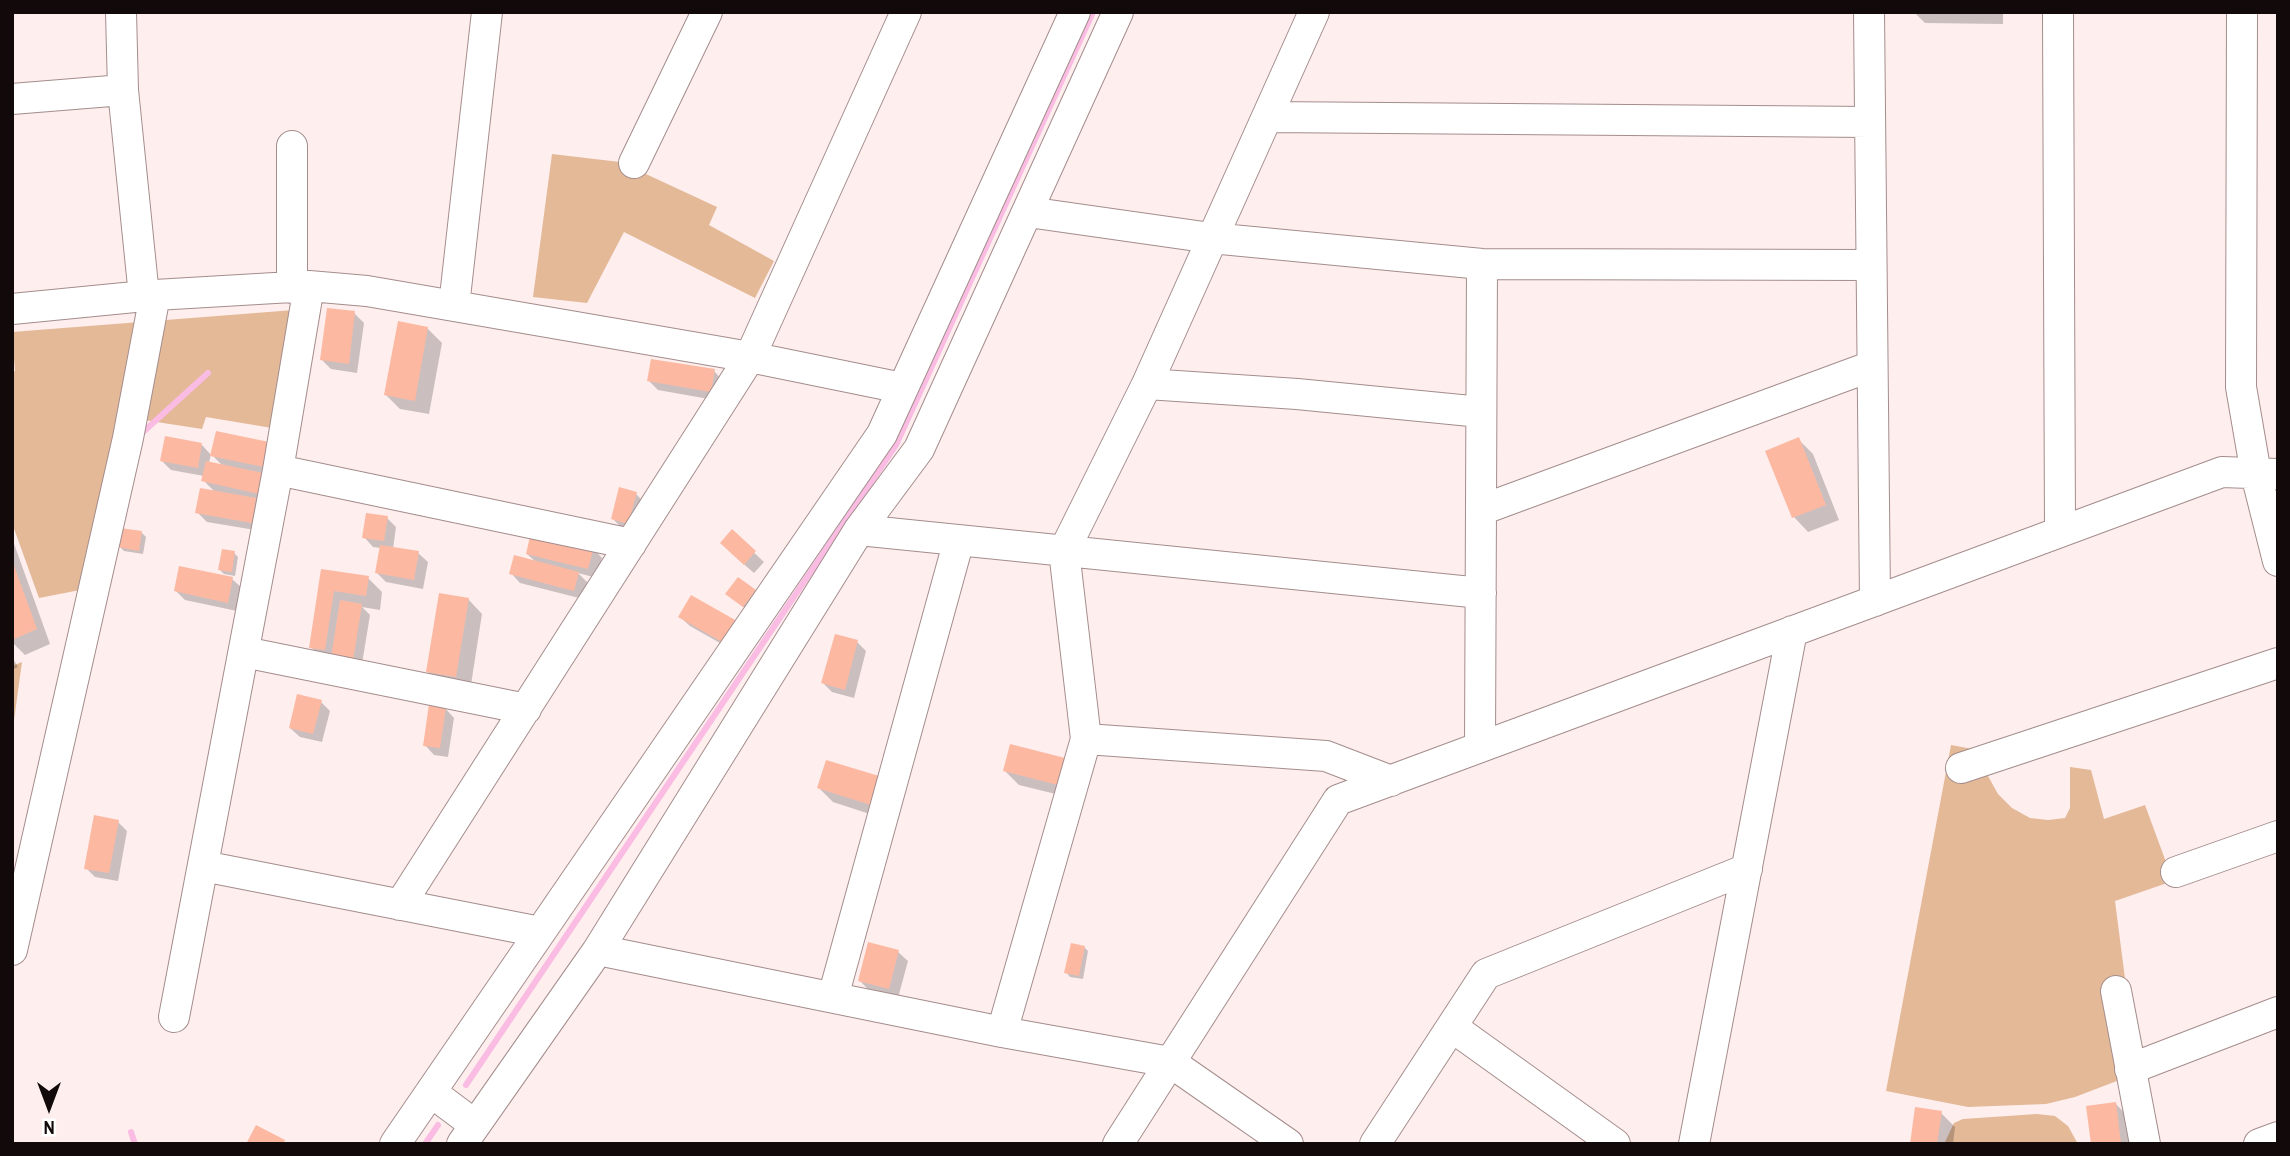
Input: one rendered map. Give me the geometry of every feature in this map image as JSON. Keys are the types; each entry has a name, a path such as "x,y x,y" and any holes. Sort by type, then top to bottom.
{"street":[{"path":"12,950 128,439 150,296 124,90 121,12"},
{"path":"454,306 487,12"},
{"path":"634,163 707,12"},
{"path":"400,905 750,358 906,12"},
{"path":"395,1144 882,435 1075,12"},
{"path":"431,1092 468,1135 598,950 859,530 919,449 1118,12"},
{"path":"1002,1032 1086,739 1064,551 1147,384 1314,12"},
{"path":"1869,12 1875,601"},
{"path":"2058,12 2060,532"},
{"path":"2242,12 2241,387 2267,474 2278,561"},
{"path":"12,99 124,90"},
{"path":"1267,117 1870,122"},
{"path":"174,1017 278,470 300,287 292,146"},
{"path":"1028,212 1211,238 1482,264 1871,265"},
{"path":"1480,746 1482,264"},
{"path":"12,309 150,296 300,287 366,291 750,358 902,388"},
{"path":"1481,510 1872,366"},
{"path":"1147,384 1297,394 1481,412"},
{"path":"278,470 631,544"},
{"path":"1118,1144 1338,800 2221,472 2267,474"},
{"path":"859,530 1481,593"},
{"path":"833,997 959,540"},
{"path":"1694,1144 1793,631"},
{"path":"243,652 526,709"},
{"path":"1961,768 2278,663"},
{"path":"1086,739 1326,756 1391,781"},
{"path":"2176,872 2278,836"},
{"path":"203,866 540,932"},
{"path":"1375,1144 1486,974 1747,869"},
{"path":"598,950 1002,1032 1170,1062 1288,1144"},
{"path":"2116,991 2145,1144"},
{"path":"2130,1069 2278,1012"},
{"path":"1452,1027 1615,1144"},
{"path":"2259,1144 2278,1137"}],"shaded area":[{"path":"552,154 620,162 717,207 709,225 774,261 755,298 624,232 587,303 533,297"},
{"path":"294,310 272,428 206,417 202,429 118,416 80,590 39,598 12,523 12,373 15,371 12,332"},
{"path":"22,662 12,735 12,666"},
{"path":"1951,745 1973,749 1998,794 2012,808 2030,818 2065,818 2070,808 2070,767 2091,770 2104,819 2145,805 2173,881 2115,901 2127,994 2122,1079 2075,1097 2046,1104 1968,1107 1886,1091"},
{"path":"2037,1114 2055,1116 2068,1126 2078,1144 1944,1144 1954,1123 1963,1119"}],"building":[{"path":"327,308 355,311 349,364 320,360"},
{"path":"398,321 428,327 415,401 384,395"},
{"path":"651,359 715,369 711,392 647,381"},
{"path":"216,431 269,442 264,467 210,456"},
{"path":"165,436 202,443 198,468 160,461"},
{"path":"1799,437 1826,505 1792,518 1765,451"},
{"path":"206,461 263,473 259,494 201,481"},
{"path":"619,487 637,492 628,524 611,519"},
{"path":"200,488 256,498 252,523 195,513"},
{"path":"366,513 388,516 384,541 362,538"},
{"path":"120,528 142,531 139,551 118,547"},
{"path":"732,529 756,551 744,565 720,543"},
{"path":"531,532 594,547 588,569 526,554"},
{"path":"380,545 419,551 414,580 375,573"},
{"path":"222,549 235,551 232,572 218,570"},
{"path":"514,555 579,572 574,591 509,574"},
{"path":"12,560 37,629 12,640"},
{"path":"179,566 233,577 228,603 174,591"},
{"path":"321,569 369,576 366,596 334,591 325,650 309,648"},
{"path":"738,577 756,590 743,607 725,594"},
{"path":"439,593 469,598 456,677 426,672"},
{"path":"691,595 744,625 731,647 678,617"},
{"path":"340,600 362,604 353,661 331,658"},
{"path":"835,634 858,640 845,690 821,683"},
{"path":"297,694 322,700 313,734 289,728"},
{"path":"429,704 446,707 440,748 423,746"},
{"path":"1010,744 1073,760 1066,787 1003,771"},
{"path":"826,760 889,779 880,808 817,788"},
{"path":"94,815 119,820 109,873 84,869"},
{"path":"868,942 899,950 889,989 858,981"},
{"path":"1071,943 1085,946 1079,976 1064,973"},
{"path":"2116,1102 2121,1144 2091,1144 2086,1106"},
{"path":"1915,1107 1942,1111 1937,1144 1910,1144"},
{"path":"256,1125 285,1140 283,1144 246,1144"}],"waterway":[{"path":"466,1085 896,445 1093,12"},
{"path":"142,433 208,373"},
{"path":"425,1144 438,1125"},
{"path":"131,1132 135,1144"}]}
